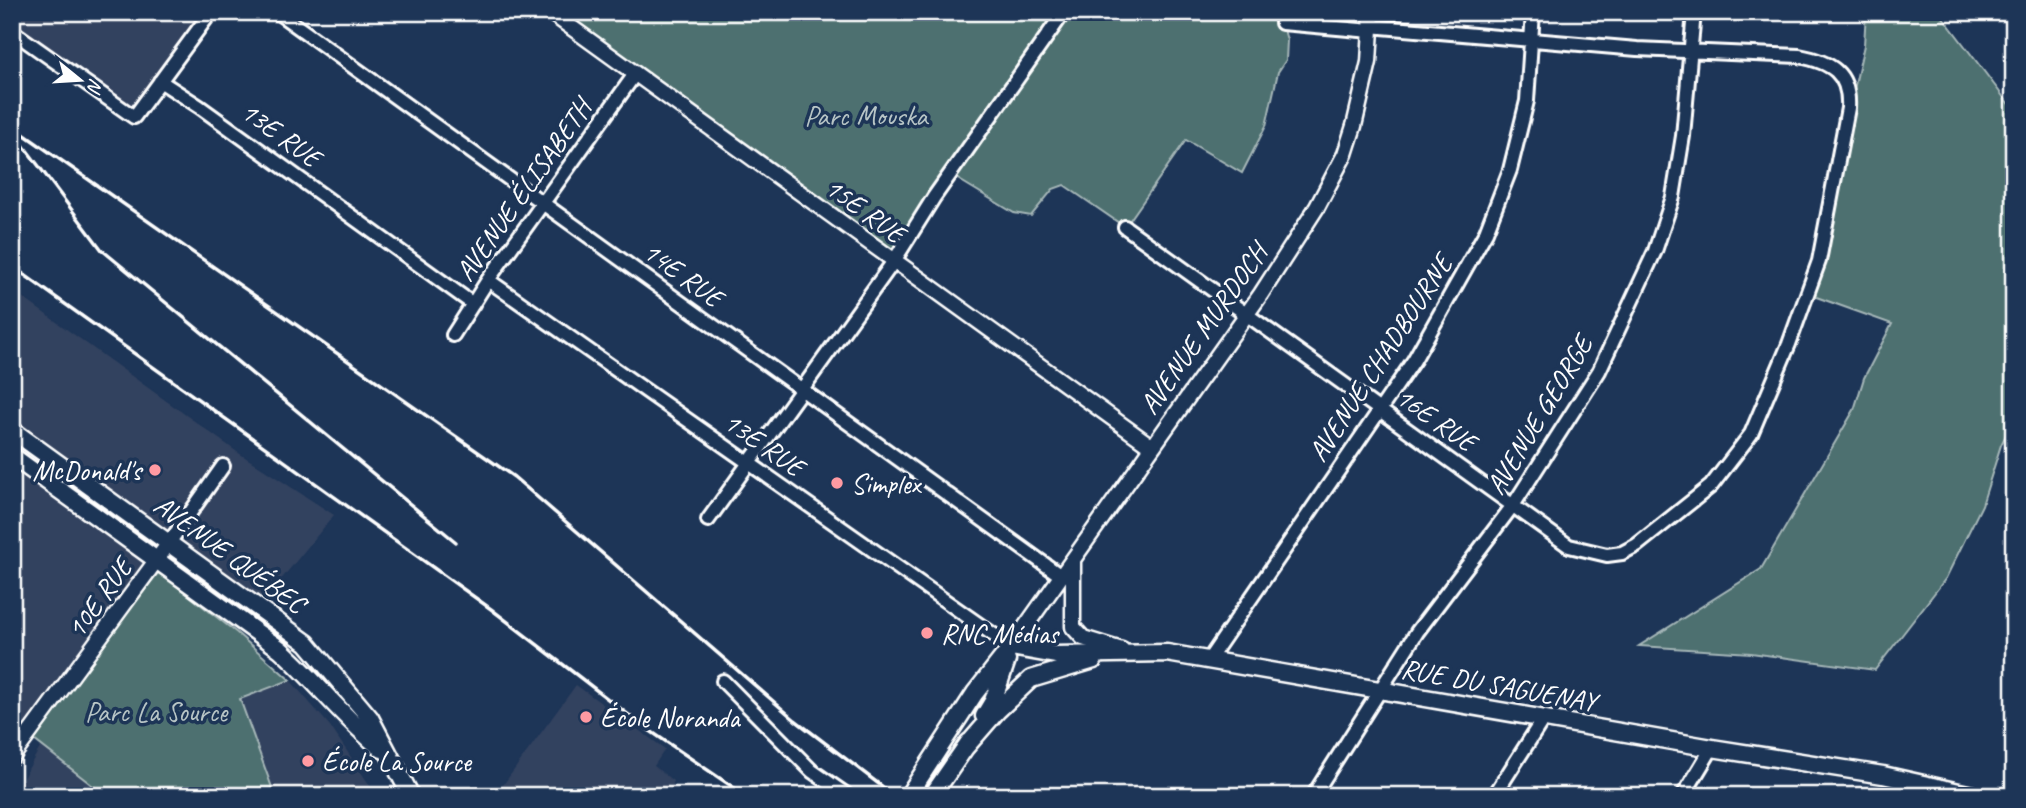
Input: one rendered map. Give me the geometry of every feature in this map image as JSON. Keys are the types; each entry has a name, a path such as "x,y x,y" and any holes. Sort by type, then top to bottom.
{"main road":[{"name":"AVENUE QUÉBEC","path":"12,430 283,624 318,654 370,718 411,796"},
{"name":"AVENUE QUÉBEC","path":"12,456 281,649 324,691 357,730 386,752"},
{"name":"RUE DU SAGUENAY","path":"1011,647 1055,655 1167,653 1712,748 1883,775 1977,796"},
{"name":"AVENUE MURDOCH","path":"932,796 993,701 1011,647"},
{"name":"AVENUE MURDOCH","path":"908,796 975,694 1011,647"},
{"path":"964,749 997,711 1031,679 1083,662 1137,653"}],"street":[{"path":"12,31 134,117 211,12"},
{"name":"14E RUE","path":"276,12 1061,576"},
{"name":"15E RUE","path":"550,12 1152,446"},
{"path":"708,520 894,261 934,197 1064,12"},
{"name":"AVENUE CHADBOURNE","path":"1208,661 1414,360 1456,290 1500,200 1527,101 1533,12"},
{"name":"AVENUE GEORGE","path":"1314,796 1418,632 1514,504 1599,371 1655,251 1666,220 1678,169 1694,12"},
{"path":"1282,23 1371,23 1637,50 1691,51"},
{"name":"AVENUE MURDOCH","path":"1011,647 1246,313 1317,207 1345,154 1368,62 1371,23"},
{"name":"16E RUE","path":"1125,227 1569,546 1607,555 1622,553 1654,533 1711,486 1751,435 1789,344 1819,261 1849,93 1840,71 1822,60 1799,56 1691,51"},
{"name":"AVENUE ÉLISABETH","path":"453,335 488,280 635,74"},
{"name":"13E RUE","path":"160,81 473,304"},
{"name":"13E RUE","path":"488,280 1011,647"},
{"name":"10E RUE","path":"12,757 223,466"},
{"path":"1073,559 1073,627 1083,638 1103,646 1137,653"},
{"path":"723,681 812,771 848,796"},
{"path":"1494,796 1543,719"},
{"path":"1683,796 1712,748"}],"shaded area":[{"path":"12,12 211,12 134,117 12,31"},
{"path":"12,290 240,454 334,515 265,599 166,532 12,746"},
{"name":"École La Source","path":"290,680 330,726 377,796 275,796 240,698"},
{"name":"École Noranda","path":"576,685 665,749 654,766 673,781 674,796 495,796"},
{"path":"41,746 106,796 13,796"}],"green space":[{"name":"Parc Mouska","path":"550,12 1284,12 1282,23 1287,40 1286,60 1278,72 1266,126 1242,173 1186,140 1125,227 1064,185 1053,189 1031,216 1014,213 951,175 894,261"},
{"path":"1866,12 1939,12 2014,111 2014,419 2001,445 1982,505 1946,578 1875,670 1751,653 1639,646 1761,569 1854,410 1864,378 1892,324 1808,294 1864,45"},
{"name":"Parc La Source","path":"159,572 237,633 290,680 240,699 275,796 106,796 29,736"}],"railway":[{"path":"12,126 514,477 795,720 892,794"},
{"path":"17,137 102,250 456,542"},
{"path":"12,266 491,609 643,726 746,796"}],"place":[{"name":"McDonald's","path":"155,470"},
{"name":"Simplex","path":"837,483"},
{"name":"RNC Médias","path":"927,633"},
{"name":"École Noranda","path":"586,717"},
{"name":"École La Source","path":"308,761"}]}
